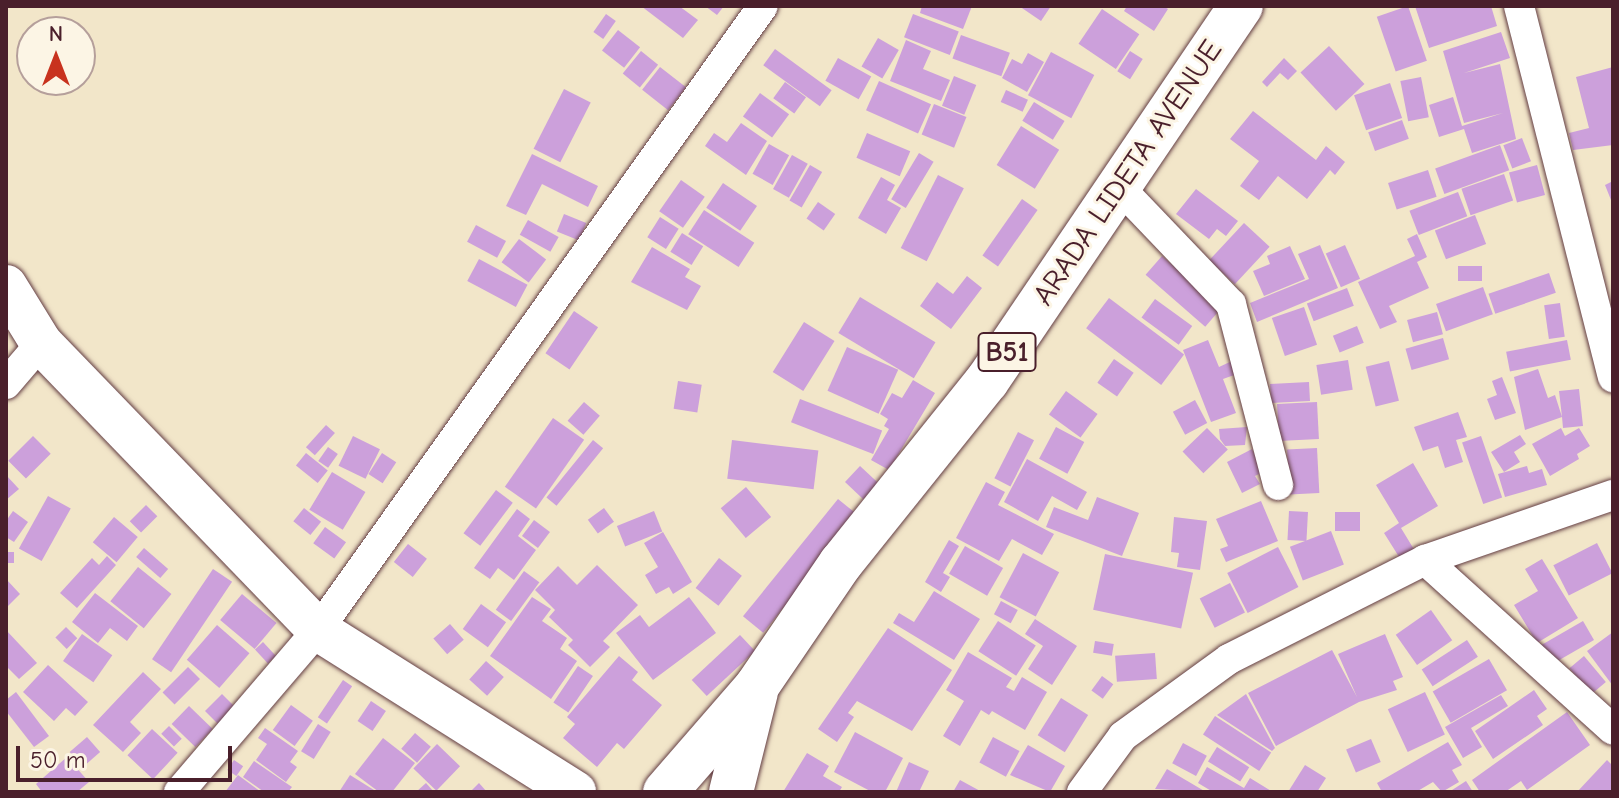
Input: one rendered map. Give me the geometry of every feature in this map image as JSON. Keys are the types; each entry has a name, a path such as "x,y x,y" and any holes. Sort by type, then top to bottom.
{"highway":[{"name":"ARADA LIDETA AVENUE","path":"665,792 757,686 841,563 987,381 1241,6"},
{"name":"ARADA LIDETA AVENUE","path":"731,792 757,686"},
{"path":"679,792 688,792"}],"street":[{"path":"179,792 318,630 763,6"},
{"path":"1519,6 1613,377"},
{"path":"1119,187 1231,304 1278,485"},
{"path":"6,286 41,343 318,630 575,792"},
{"path":"6,384 41,343"},
{"path":"1082,792 1123,736 1229,659 1425,560 1613,495"},
{"path":"1425,560 1613,730"}],"building":[{"path":"641,6 679,6 698,20 683,38"},
{"path":"705,6 724,6 717,15"},
{"path":"922,6 972,6 963,29 920,13"},
{"path":"1019,6 1051,6 1041,21"},
{"path":"1127,6 1163,6 1168,9 1154,31 1124,11"},
{"path":"1408,6 1427,61 1396,72 1377,17"},
{"path":"1415,6 1491,6 1497,26 1429,48"},
{"path":"1102,9 1139,34 1116,69 1079,44"},
{"path":"606,14 616,21 603,39 593,32"},
{"path":"913,14 959,32 950,55 904,37"},
{"path":"618,30 640,47 624,68 602,50"},
{"path":"1501,32 1510,58 1464,73 1500,64 1516,139 1472,153 1464,129 1439,137 1429,105 1453,97 1462,126 1503,113 1464,123 1443,51"},
{"path":"961,35 1010,53 1001,76 952,58"},
{"path":"878,38 899,50 882,79 862,67"},
{"path":"906,40 931,51 923,69 950,80 941,101 890,81"},
{"path":"1329,46 1364,84 1336,111 1300,73"},
{"path":"775,49 832,90 820,106 763,65"},
{"path":"641,51 658,65 640,87 623,74"},
{"path":"1130,51 1143,59 1130,79 1117,71"},
{"path":"1051,52 1094,75 1071,118 1028,95"},
{"path":"1028,53 1044,62 1027,92 1002,78 1012,59 1022,64"},
{"path":"838,58 871,76 859,99 825,81"},
{"path":"1284,58 1297,71 1288,80 1280,73 1267,87 1262,82"},
{"path":"660,67 686,87 668,110 642,90"},
{"path":"1613,67 1613,145 1573,150 1569,133 1589,128 1576,77"},
{"path":"954,76 976,85 964,115 942,106"},
{"path":"1421,77 1429,117 1408,121 1400,81"},
{"path":"879,81 931,104 918,133 866,110"},
{"path":"785,82 806,97 794,113 773,98"},
{"path":"1390,83 1402,118 1366,130 1354,95"},
{"path":"564,89 591,103 560,162 534,149"},
{"path":"1006,90 1028,100 1023,112 1001,102"},
{"path":"760,93 789,114 772,138 743,116"},
{"path":"1034,102 1065,121 1053,140 1022,121"},
{"path":"934,104 966,117 954,148 922,135"},
{"path":"1253,111 1316,160 1326,146 1345,162 1335,175 1330,170 1307,199 1278,176 1259,200 1240,186 1259,161 1230,139"},
{"path":"1402,120 1409,139 1375,151 1368,132"},
{"path":"741,123 767,141 746,175 705,146 714,133 727,142"},
{"path":"1021,126 1059,150 1035,189 997,165"},
{"path":"867,133 910,151 900,176 856,158"},
{"path":"1522,138 1531,161 1512,169 1503,145"},
{"path":"769,144 789,155 773,185 753,174"},
{"path":"1500,145 1509,170 1444,194 1435,169"},
{"path":"919,153 934,162 906,208 891,199"},
{"path":"532,154 598,186 588,207 542,184 526,215 506,206"},
{"path":"792,155 808,164 789,198 773,189"},
{"path":"810,165 822,172 802,208 790,201"},
{"path":"1537,165 1545,195 1517,202 1509,173"},
{"path":"1428,170 1437,197 1397,210 1388,183"},
{"path":"1504,174 1513,200 1471,215 1461,189"},
{"path":"938,175 964,188 927,261 901,248"},
{"path":"881,177 895,185 887,200 901,208 886,234 858,218"},
{"path":"681,180 705,197 683,228 659,211"},
{"path":"1613,181 1613,205 1605,185"},
{"path":"723,183 757,206 740,231 706,208"},
{"path":"1196,189 1238,221 1226,236 1217,229 1209,239 1176,214"},
{"path":"1458,192 1467,216 1419,235 1409,211"},
{"path":"1022,199 1038,210 998,266 982,256"},
{"path":"818,202 835,214 824,230 807,218"},
{"path":"704,210 754,243 739,267 688,234"},
{"path":"564,214 586,223 579,241 557,232"},
{"path":"1475,215 1486,244 1446,259 1435,230"},
{"path":"660,217 679,229 666,249 647,237"},
{"path":"528,220 559,237 550,252 520,235"},
{"path":"1244,223 1270,247 1235,284 1209,260"},
{"path":"476,225 506,241 497,258 467,242"},
{"path":"682,233 703,246 692,265 670,252"},
{"path":"1417,234 1427,257 1417,262 1429,288 1389,306 1397,322 1380,329 1358,282 1415,256 1407,239"},
{"path":"519,239 546,259 529,283 502,262"},
{"path":"1320,245 1338,288 1257,322 1250,303 1309,279 1298,254"},
{"path":"1345,245 1360,279 1341,287 1326,254"},
{"path":"1290,246 1305,279 1264,296 1253,271 1270,264 1267,256"},
{"path":"652,247 690,269 685,277 701,286 687,310 631,282"},
{"path":"1162,256 1222,308 1205,327 1146,275"},
{"path":"479,259 528,285 516,307 467,281"},
{"path":"1458,266 1482,266 1482,281 1458,281"},
{"path":"1549,273 1556,293 1495,314 1488,294"},
{"path":"967,276 982,288 951,329 920,306 937,282 953,294"},
{"path":"1483,287 1493,314 1446,331 1436,304"},
{"path":"1347,288 1354,306 1314,321 1307,303"},
{"path":"860,297 935,342 914,378 838,333"},
{"path":"1109,298 1184,355 1161,385 1086,328"},
{"path":"1155,299 1192,326 1179,345 1141,318"},
{"path":"1560,303 1565,337 1549,339 1544,305"},
{"path":"1304,307 1317,345 1285,356 1272,318"},
{"path":"574,311 598,327 570,369 545,353"},
{"path":"1437,312 1443,334 1413,342 1407,320"},
{"path":"804,322 835,341 803,391 773,372"},
{"path":"1357,326 1364,343 1340,352 1333,336"},
{"path":"1443,338 1449,359 1412,370 1406,349"},
{"path":"1208,340 1219,367 1232,361 1237,374 1223,379 1236,413 1211,422 1183,350"},
{"path":"1567,340 1571,360 1510,371 1506,352"},
{"path":"847,347 898,370 879,414 827,391"},
{"path":"1114,359 1134,373 1117,397 1097,383"},
{"path":"1348,360 1353,390 1321,395 1316,365"},
{"path":"1389,361 1399,401 1376,407 1366,367"},
{"path":"1538,369 1548,398 1555,395 1562,417 1525,430 1514,377"},
{"path":"1502,377 1516,413 1495,420 1487,399 1497,395 1492,381"},
{"path":"913,380 935,393 889,470 871,460 889,429 884,426 888,419 880,414 892,393 902,398"},
{"path":"678,381 702,385 697,412 674,409"},
{"path":"1309,382 1310,401 1271,403 1270,384"},
{"path":"1579,389 1583,426 1563,428 1559,391"},
{"path":"1066,391 1098,414 1081,437 1049,414"},
{"path":"800,399 882,431 873,454 791,422"},
{"path":"1195,400 1207,423 1185,435 1173,412"},
{"path":"584,402 600,416 583,435 568,421"},
{"path":"1317,402 1319,439 1279,441 1277,404"},
{"path":"1458,412 1467,437 1456,440 1463,462 1445,468 1438,446 1423,451 1414,427"},
{"path":"553,418 584,440 536,509 505,487"},
{"path":"326,425 335,433 315,455 306,447"},
{"path":"1056,427 1084,442 1067,474 1039,459"},
{"path":"1247,427 1245,445 1225,446 1220,439 1219,429"},
{"path":"1207,428 1228,450 1203,473 1183,452"},
{"path":"1561,428 1565,436 1579,428 1590,446 1577,454 1579,459 1550,476 1532,444"},
{"path":"1018,432 1034,440 1010,487 994,478"},
{"path":"1520,435 1526,444 1514,452 1520,462 1504,472 1491,452"},
{"path":"33,436 51,454 26,478 8,461"},
{"path":"353,436 380,449 365,479 339,466"},
{"path":"1481,436 1502,497 1483,504 1462,443"},
{"path":"593,440 603,448 557,506 546,498"},
{"path":"732,440 818,451 814,489 727,479"},
{"path":"328,447 338,454 328,468 318,461"},
{"path":"1317,448 1319,493 1289,495 1287,450"},
{"path":"1252,449 1263,472 1255,476 1260,484 1242,493 1227,462"},
{"path":"306,453 328,471 318,483 296,465"},
{"path":"382,453 396,462 383,483 368,474"},
{"path":"1027,459 1087,492 1077,510 1052,496 1038,521 1004,502"},
{"path":"1413,463 1438,506 1401,528 1415,551 1401,560 1384,533 1399,523 1376,485"},
{"path":"860,466 878,483 863,499 845,482"},
{"path":"1527,466 1529,473 1542,469 1547,485 1505,497 1498,474"},
{"path":"332,472 365,492 343,530 309,510"},
{"path":"6,475 19,489 6,500"},
{"path":"986,482 1005,492 998,505 1054,534 1042,555 1012,539 999,561 956,538"},
{"path":"746,487 771,517 746,538 721,508"},
{"path":"496,490 513,503 480,546 464,533"},
{"path":"48,496 71,509 42,561 19,548"},
{"path":"1097,497 1139,513 1122,556 1046,527 1054,507 1088,520"},
{"path":"838,499 858,515 763,633 743,616"},
{"path":"1261,501 1278,541 1226,562 1220,549 1228,546 1216,519"},
{"path":"146,505 157,516 141,533 130,521"},
{"path":"304,508 321,522 310,535 293,521"},
{"path":"604,508 614,522 598,534 588,520"},
{"path":"517,509 530,519 518,536 536,550 514,580 498,568 490,579 474,568"},
{"path":"13,511 28,522 14,542 6,537 6,521"},
{"path":"654,511 662,531 625,546 617,526"},
{"path":"1289,511 1308,512 1306,541 1287,540"},
{"path":"1335,512 1360,512 1360,531 1335,531"},
{"path":"114,517 138,537 117,562 93,542"},
{"path":"1174,517 1207,521 1200,570 1177,567 1179,553 1171,552"},
{"path":"534,520 550,532 538,548 522,536"},
{"path":"325,527 346,542 334,558 313,543"},
{"path":"1331,531 1344,565 1303,580 1290,547"},
{"path":"663,532 692,582 673,594 669,587 656,594 645,575 658,567 644,543"},
{"path":"949,540 959,546 943,573 950,577 941,592 925,582"},
{"path":"1597,543 1612,573 1569,596 1553,565"},
{"path":"408,544 427,559 413,577 394,562"},
{"path":"965,546 1003,568 987,596 949,574"},
{"path":"1278,547 1298,587 1248,613 1227,573"},
{"path":"144,548 168,569 160,578 136,557"},
{"path":"6,552 14,552 14,563 6,563"},
{"path":"1023,553 1059,572 1036,616 1000,597"},
{"path":"1105,554 1193,573 1181,628 1093,610"},
{"path":"107,556 116,565 77,608 60,593 92,558 99,565"},
{"path":"719,558 742,576 718,606 696,588"},
{"path":"1542,559 1578,618 1537,643 1514,605 1538,591 1525,569"},
{"path":"597,565 638,605 603,641 610,647 590,667 568,645 573,640 549,617 555,610 535,590 558,566 577,585"},
{"path":"138,567 171,594 144,628 110,601"},
{"path":"213,569 232,582 171,672 152,659"},
{"path":"524,571 539,582 511,621 496,610"},
{"path":"6,579 20,594 6,608"},
{"path":"1230,583 1245,612 1215,628 1200,598"},
{"path":"934,591 980,619 954,660 893,623 899,613 914,622"},
{"path":"95,593 138,626 127,641 110,628 98,643 72,622"},
{"path":"242,594 276,623 255,649 220,620"},
{"path":"532,597 551,609 542,621 567,638 560,649 577,661 551,699 490,656"},
{"path":"689,597 716,633 653,680 616,633 640,615 649,627"},
{"path":"1001,601 1018,610 1011,623 994,614"},
{"path":"481,604 506,622 488,647 463,629"},
{"path":"1431,610 1452,640 1417,665 1396,635"},
{"path":"1035,619 1077,646 1052,685 1028,669 1043,646 1025,634"},
{"path":"998,621 1036,646 1016,676 978,651"},
{"path":"1583,621 1594,640 1552,664 1541,645"},
{"path":"450,624 464,640 447,654 433,638"},
{"path":"217,625 249,653 219,688 187,660"},
{"path":"66,627 77,638 67,649 55,638"},
{"path":"888,628 952,670 912,731 857,701 848,713 854,717 837,742 818,729"},
{"path":"6,630 37,663 19,679 6,666"},
{"path":"1613,632 1613,686 1587,651"},
{"path":"82,634 112,655 93,682 63,661"},
{"path":"1385,634 1403,677 1393,681 1397,690 1359,702 1276,746 1248,693 1332,650 1357,697 1338,654"},
{"path":"740,635 755,651 707,696 692,680"},
{"path":"1467,640 1478,657 1433,686 1422,669"},
{"path":"1095,641 1114,644 1112,656 1093,653"},
{"path":"263,642 276,656 268,663 255,650"},
{"path":"968,652 1012,678 1006,687 1014,691 1022,677 1047,692 1025,730 992,711 989,715 981,710 960,746 943,736 964,701 946,690"},
{"path":"1155,653 1157,679 1117,682 1115,656"},
{"path":"619,656 638,672 632,680 662,705 624,749 617,743 597,767 563,738 575,724 567,717"},
{"path":"1584,656 1606,682 1591,694 1569,668"},
{"path":"1489,659 1507,690 1451,723 1433,692"},
{"path":"486,661 504,677 487,696 469,680"},
{"path":"48,665 88,702 75,716 66,708 54,721 23,692"},
{"path":"578,666 593,676 568,713 553,702"},
{"path":"188,667 200,679 175,704 163,692"},
{"path":"143,672 161,689 130,722 141,733 123,752 93,725"},
{"path":"1102,676 1113,684 1103,699 1091,691"},
{"path":"343,680 352,686 327,723 318,717"},
{"path":"1534,690 1547,709 1537,716 1543,725 1493,759 1475,731"},
{"path":"16,692 49,736 34,747 6,711 6,700"},
{"path":"1425,692 1445,735 1408,752 1388,709"},
{"path":"222,694 235,707 218,724 205,711"},
{"path":"1246,694 1275,748 1272,751 1217,715"},
{"path":"1501,695 1508,706 1471,728 1482,747 1463,758 1445,727"},
{"path":"1061,698 1088,715 1065,752 1038,735"},
{"path":"371,701 386,711 373,731 358,721"},
{"path":"291,705 313,721 295,746 273,730"},
{"path":"189,706 213,729 195,747 172,724"},
{"path":"1567,712 1590,745 1527,790 1521,781 1505,792 1480,792 1472,780"},
{"path":"1215,716 1271,752 1259,771 1203,734"},
{"path":"318,724 331,732 314,759 301,751"},
{"path":"169,726 182,739 174,747 161,734"},
{"path":"265,728 298,751 290,762 297,767 286,782 256,760 267,744 258,738"},
{"path":"152,729 178,753 153,779 127,755"},
{"path":"855,732 903,758 885,792 872,792 834,772"},
{"path":"415,733 431,747 417,763 401,749"},
{"path":"87,737 100,752 83,767 70,752"},
{"path":"993,737 1019,751 1006,777 979,763"},
{"path":"383,738 415,763 392,792 379,792 355,774"},
{"path":"1371,739 1381,762 1356,773 1346,750"},
{"path":"1448,742 1462,765 1452,770 1459,782 1442,792 1433,782 1416,792 1382,792 1377,783"},
{"path":"1183,743 1207,756 1196,776 1172,763"},
{"path":"437,744 460,766 436,791 413,768"},
{"path":"1028,745 1065,766 1050,792 1010,775"},
{"path":"1217,747 1249,767 1240,782 1208,761"},
{"path":"807,753 829,766 823,776 842,787 839,792 783,792"},
{"path":"67,757 89,782 77,792 42,792 36,784"},
{"path":"234,760 243,766 236,776 227,770"},
{"path":"1607,760 1613,766 1613,792 1577,792"},
{"path":"254,761 292,787 288,792 264,792 243,777"},
{"path":"909,762 929,771 919,792 896,792"},
{"path":"1305,765 1326,778 1317,792 1288,792"},
{"path":"1207,767 1244,788 1250,778 1273,792 1213,792 1198,783"},
{"path":"1167,769 1206,792 1155,789"},
{"path":"238,775 261,792 225,792"},
{"path":"350,775 374,790 339,792"},
{"path":"960,780 982,792 953,792"},
{"path":"1466,781 1473,792 1449,792"},
{"path":"426,783 434,792 416,792"},
{"path":"479,783 487,792 470,792"}]}
